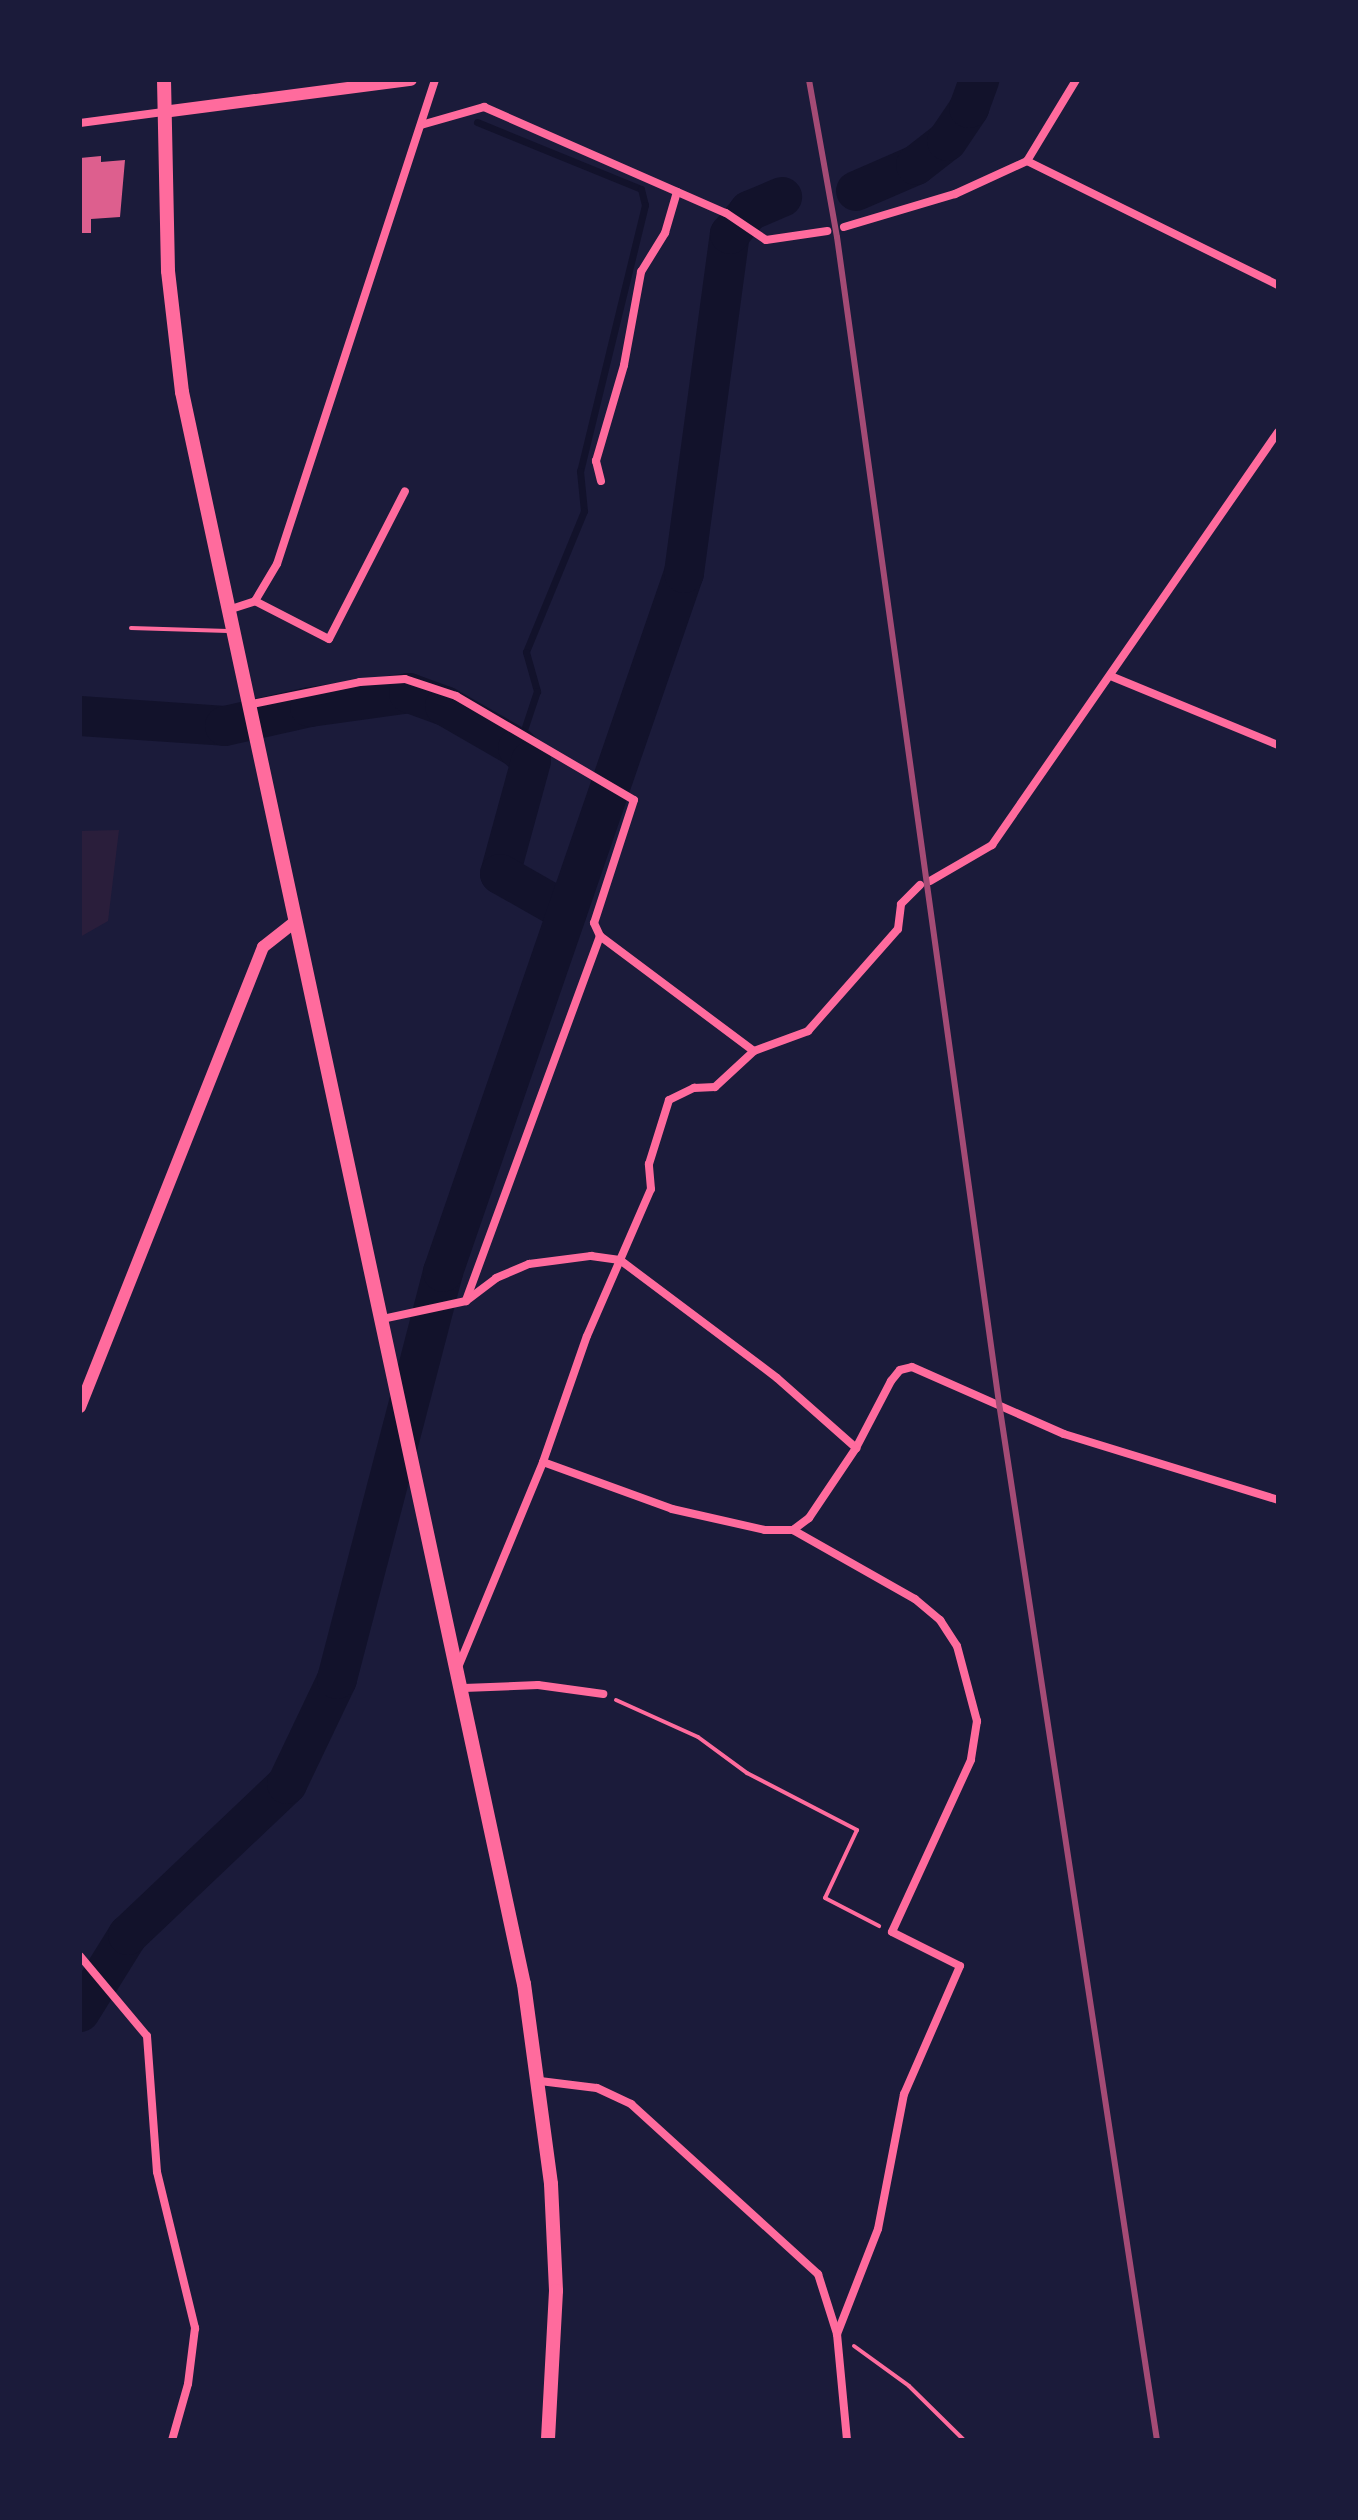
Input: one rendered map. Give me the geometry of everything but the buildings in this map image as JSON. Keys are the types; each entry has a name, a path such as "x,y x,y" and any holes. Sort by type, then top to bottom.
{"highway":[{"path":"164,80 168,271 182,392 252,732 464,1688 540,2081 556,2291 548,2440"}],"main road":[{"path":"163,112 411,80"},
{"path":"80,1407 263,947 296,921"}],"street":[{"path":"227,610 255,601 277,564 435,80"},
{"path":"844,227 955,194 1027,161 1076,80"},
{"path":"421,125 484,107 726,213 766,240 827,231"},
{"path":"80,123 163,112"},
{"path":"1027,161 1278,285"},
{"path":"601,481 596,461 624,365 641,272 665,233 677,192"},
{"path":"930,881 992,845 1113,677 1278,432"},
{"path":"255,601 329,639 405,491"},
{"path":"1113,677 1278,745"},
{"path":"247,707 360,682 405,679 456,696 634,800 594,923 600,936 754,1051"},
{"path":"459,1665 651,1189 649,1164 669,1100 694,1088 715,1087 754,1051 808,1031 898,929 901,904 920,885"},
{"path":"466,1301 600,936"},
{"path":"383,1319 466,1301 496,1278 529,1264 591,1256 620,1260 777,1378 856,1448"},
{"path":"793,1530 809,1518 856,1448 891,1381 900,1370 912,1367 1064,1434 1278,1500"},
{"path":"543,1462 672,1509 765,1530 793,1530 915,1599 940,1620 957,1646 977,1721 971,1760 892,1932 960,1966 904,2094 878,2229 837,2334"},
{"path":"464,1688 538,1685 603,1694"},
{"path":"80,1956 130,2010 147,2036 157,2172 195,2328 188,2384 172,2440"},
{"path":"540,2081 597,2088 631,2104 818,2274 837,2334 847,2440"}],"lane":[{"path":"131,628 232,630"}],"path":[{"path":"603,1694 698,1737 747,1773 857,1830 825,1898 892,1932"},
{"path":"837,2334 909,2386 964,2440"}],"shaded area":[{"path":"119,830 108,921 80,937 80,831"}],"waterway":[{"path":"856,191 916,165 947,141 969,108 979,80"},
{"path":"477,122 641,189 645,205 580,471 584,511 526,652 537,691 518,748"},
{"path":"80,2012 128,1935 287,1784 337,1679 443,1272 684,573 730,234 749,211 782,197"},
{"path":"80,716 225,726 310,707 409,693 445,706 518,748 531,761 500,874 567,912"}],"railway":[{"path":"809,80 837,237 999,1403 1157,2440"}]}
